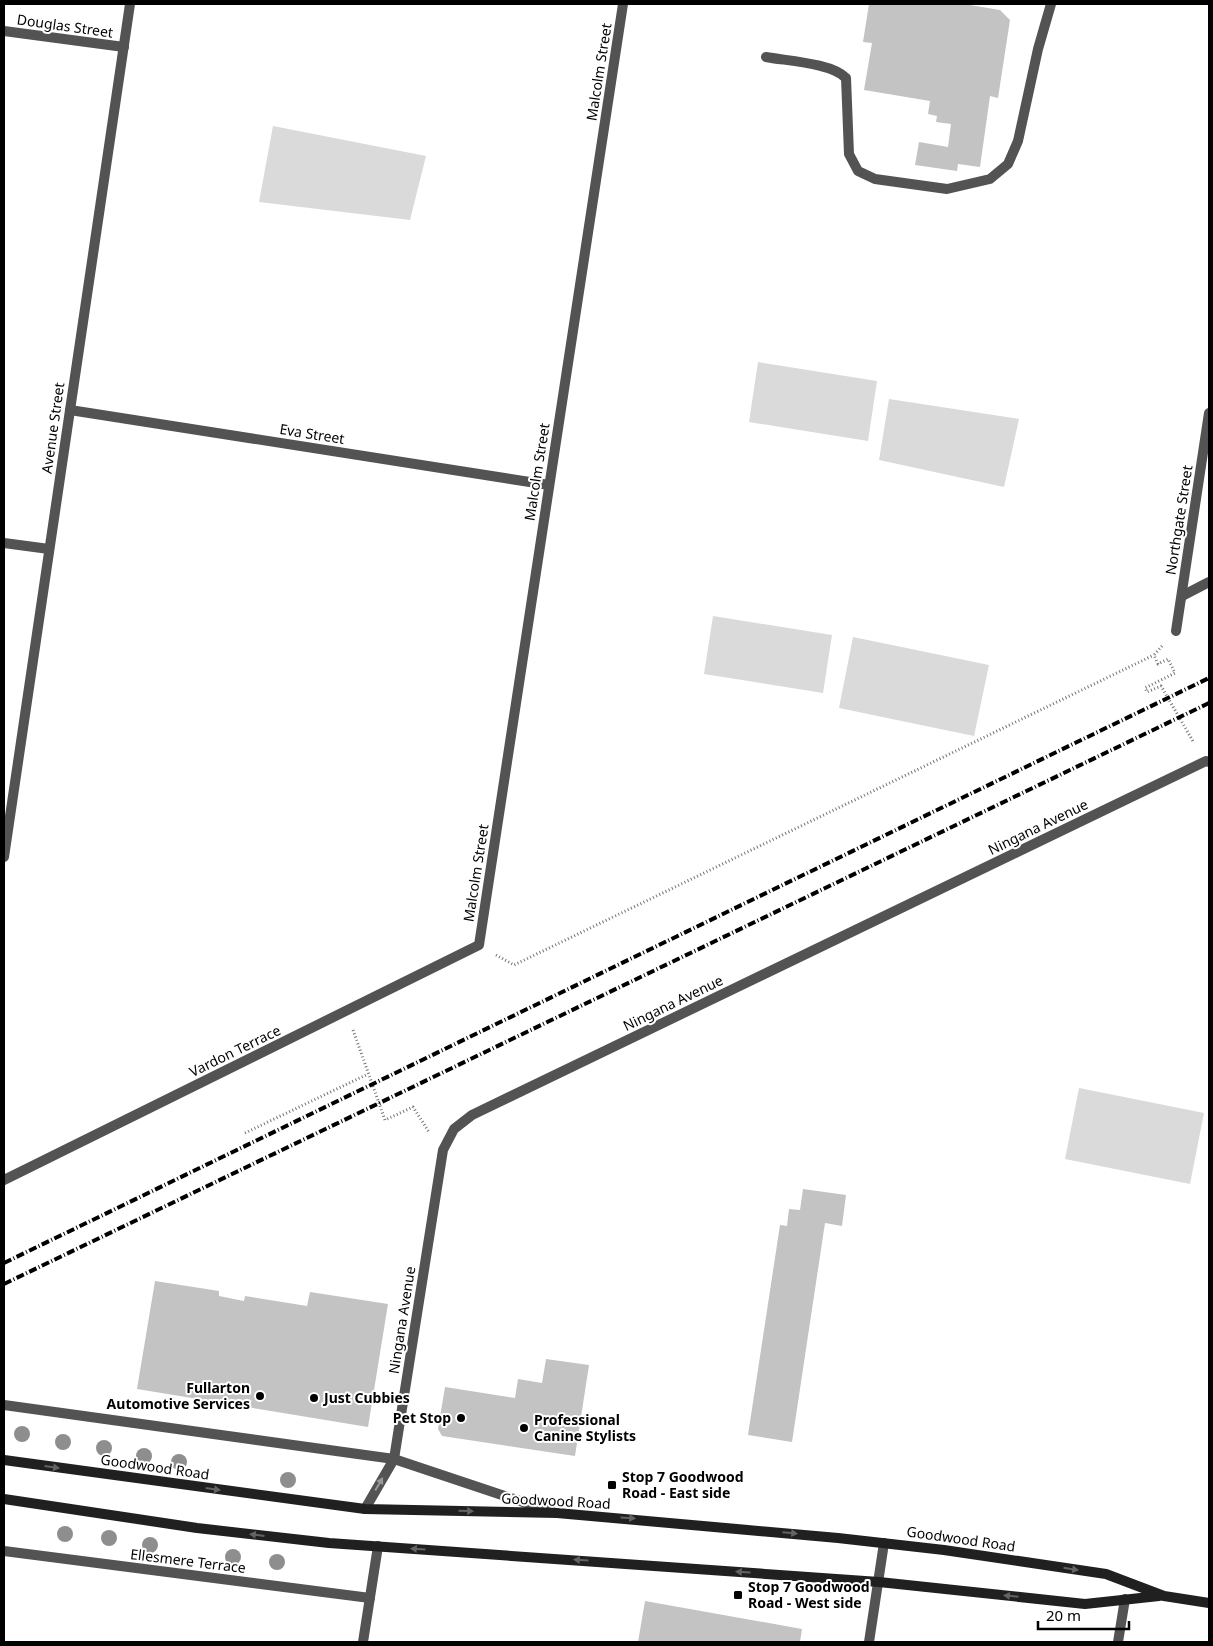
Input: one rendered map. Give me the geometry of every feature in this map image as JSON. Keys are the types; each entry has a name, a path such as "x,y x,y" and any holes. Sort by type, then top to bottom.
{"main road":[{"name":"Goodwood Road","path":"4,1460 365,1509 557,1513 884,1543 1106,1574 1164,1596 1209,1603"},
{"name":"Goodwood Road","path":"4,1499 197,1528 329,1543 878,1582 1085,1604 1164,1596"}],"street":[{"name":"Avenue Street","path":"4,857 130,4"},
{"name":"Malcolm Street","path":"479,945 623,4"},
{"path":"766,57 830,69 841,73 846,78 849,154 852,163 866,176 947,189 974,185 990,179 1008,164 1018,141 1050,4"},
{"name":"Douglas Street","path":"4,31 124,47"},
{"name":"Eva Street","path":"70,410 549,485"},
{"name":"Northgate Street","path":"1176,631 1209,413"},
{"path":"4,543 49,549"},
{"path":"1182,596 1209,582"},
{"name":"Ningana Avenue","path":"365,1509 394,1459 443,1150 454,1129 472,1115 1208,762"},
{"name":"Vardon Terrace","path":"4,1180 479,945"},
{"path":"4,1405 394,1459 557,1513"},
{"path":"869,1642 884,1543"},
{"path":"363,1642 378,1546"},
{"name":"Ellesmere Terrace","path":"4,1550 370,1598"},
{"path":"1118,1642 1125,1599"}],"path":[{"path":"479,945 514,965 1154,655 1176,631"},
{"path":"1154,655 1158,664 1168,659 1175,673 1145,688 1148,692 1161,686 1208,762"},
{"path":"347,1011 385,1120 413,1106 443,1150"},
{"path":"245,1133 368,1074"}],"shaded area":[{"path":"273,126 426,156 410,220 259,202"},
{"path":"758,362 877,381 868,441 749,422"},
{"path":"889,399 1019,419 1004,487 879,460"},
{"path":"713,616 832,635 823,693 704,674"},
{"path":"853,637 989,665 974,736 839,708"},
{"path":"1079,1088 1204,1113 1190,1184 1065,1159"}],"building":[{"path":"869,4 964,4 1000,10 1010,20 998,98 990,96 980,167 958,164 957,171 915,165 919,142 948,147 951,124 936,122 937,116 928,114 930,101 864,90 872,43 863,42"},
{"path":"803,1189 846,1195 842,1226 825,1223 792,1442 748,1435 780,1225 787,1226 789,1209 800,1210"},
{"path":"155,1281 219,1291 219,1296 244,1301 245,1296 307,1306 310,1292 388,1304 368,1427 137,1389"},
{"path":"546,1359 589,1365 575,1456 442,1436 438,1429 445,1387 515,1398 518,1379 542,1383"},
{"path":"645,1601 802,1629 800,1642 638,1642"}],"railway":[{"path":"4,1263 1209,678"},
{"path":"4,1284 1209,703"}],"place":[{"name":"Fullarton Automotive Services","path":"260,1396"},
{"name":"Just Cubbies","path":"314,1398"},
{"name":"Pet Stop","path":"461,1418"},
{"name":"Professional Canine Stylists","path":"524,1428"},
{"name":"Stop 7 Goodwood Road - East side","path":"612,1485"},
{"name":"Stop 7 Goodwood Road - West side","path":"738,1595"}]}
